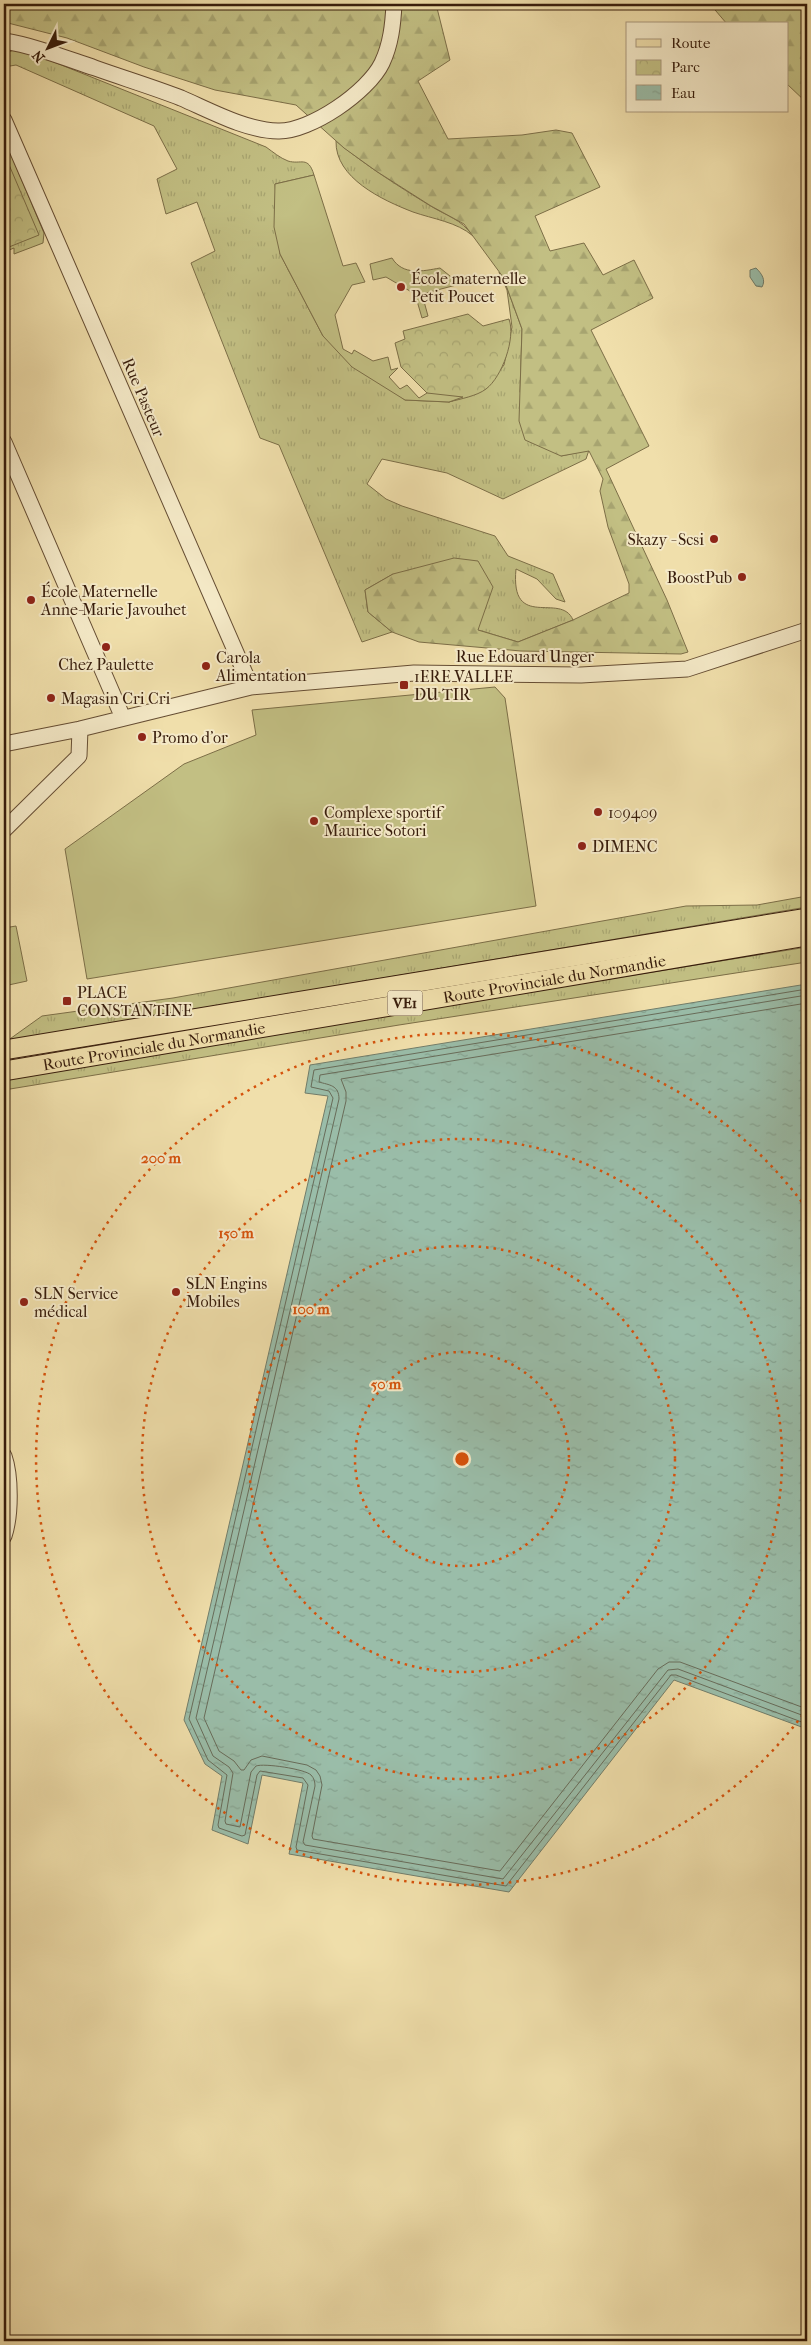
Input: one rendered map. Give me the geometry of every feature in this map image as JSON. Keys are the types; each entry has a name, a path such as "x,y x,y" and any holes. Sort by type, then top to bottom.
{"main road":[{"name":"Route Provinciale du Normandie","path":"4,1050 807,918"},
{"name":"Route Provinciale du Normandie","path":"4,1071 807,936"}],"street":[{"path":"4,41 35,48 139,83 254,128 279,132 308,124 334,111 363,88 382,64 393,28 394,4"},
{"name":"Rue Pasteur","path":"4,120 251,688"},
{"path":"4,442 123,718"},
{"name":"Rue Edouard Unger","path":"4,744 80,729 251,688 414,673 581,675 687,669 807,630"},
{"path":"4,830 80,756 80,729"},
{"path":"4,1456 9,1470 5,1533"}],"green space":[{"path":"4,4 217,4 242,9 261,7 267,4 436,4 450,60 418,81 448,139 522,135 556,130 572,133 600,187 535,216 550,251 584,243 603,275 634,260 653,298 591,330 649,446 606,469 667,600 688,652 681,654 521,651 419,642 392,632 368,612 365,590 393,574 454,558 478,561 493,587 478,630 518,642 573,620 629,593 629,584 608,527 600,491 603,479 589,451 561,456 525,440 519,421 522,329 503,277 464,224 431,206 376,171 344,148 296,105 215,90 144,67 67,38 4,22"},
{"path":"217,4 267,4 261,7 242,9"},
{"path":"710,4 807,4 807,103 788,85 788,22 725,22"},
{"path":"19,48 266,147 288,161 307,163 314,175 275,184 280,254 323,336 405,400 449,402 485,389 504,365 512,327 507,290 499,272 503,277 522,329 520,392 561,456 589,450 586,459 503,499 447,473 382,459 367,484 386,499 402,506 495,536 508,556 553,574 565,602 556,599 537,579 516,569 516,588 521,599 528,605 567,612 573,620 518,642 478,630 393,574 365,590 368,612 392,632 362,642 279,445 260,438 191,263 215,251 197,202 166,214 157,179 177,169 154,126 16,65 4,67 4,54"},
{"path":"4,138 44,233 43,243 14,254 14,248 4,252"},
{"path":"336,141 394,183 458,221 473,236 460,227 401,207 362,186 343,166 338,154"},
{"path":"4,153 39,235 4,249"},
{"path":"314,175 343,266 356,263 365,282 352,285 335,315 343,349 352,354 354,350 373,361 388,357 391,370 398,368 389,377 400,389 407,385 419,398 427,393 463,397 449,402 405,400 352,367 323,336 280,254 274,227 275,184"},
{"path":"392,258 402,268 408,270 420,271 440,268 460,284 422,294 428,316 422,318 415,294 386,277 373,280 370,264"},
{"path":"468,314 483,326 509,319 511,336 509,346 502,367 486,389 449,402 427,393 401,367 395,343 405,339 403,331"},
{"name":"Complexe sportif Maurice Sotori","path":"495,687 505,698 536,906 87,979 65,849 184,764 256,735 252,710"},
{"path":"807,896 807,907 7,1041 42,1016 173,998 686,906 757,905"},
{"path":"16,926 27,981 4,986 4,928"},
{"path":"807,947 807,962 399,1025 4,1090 4,1077"}],"water":[{"path":"756,268 763,277 762,287 756,286 750,277 750,270"},
{"path":"807,984 807,1729 674,1680 509,1892 289,1854 303,1783 262,1775 248,1844 212,1830 222,1776 205,1764 184,1720 328,1096 305,1093 310,1065"}],"place":[{"name":"École maternelle Petit Poucet","path":"401,287"},
{"name":"Skazy - Scsi","path":"714,539"},
{"name":"BoostPub","path":"742,577"},
{"name":"École Maternelle Anne-Marie Javouhet","path":"31,600"},
{"name":"Chez Paulette","path":"106,647"},
{"name":"Carola Alimentation","path":"206,666"},
{"name":"1ERE VALLEE DU TIR","path":"404,685"},
{"name":"Magasin Cri Cri","path":"51,698"},
{"name":"Promo d'or","path":"142,737"},
{"name":"109409","path":"598,812"},
{"name":"Complexe sportif Maurice Sotori","path":"314,821"},
{"name":"DIMENC","path":"582,846"},
{"name":"PLACE CONSTANTINE","path":"67,1001"},
{"name":"SLN Engins Mobiles","path":"176,1292"},
{"name":"SLN Service médical","path":"24,1302"}]}
